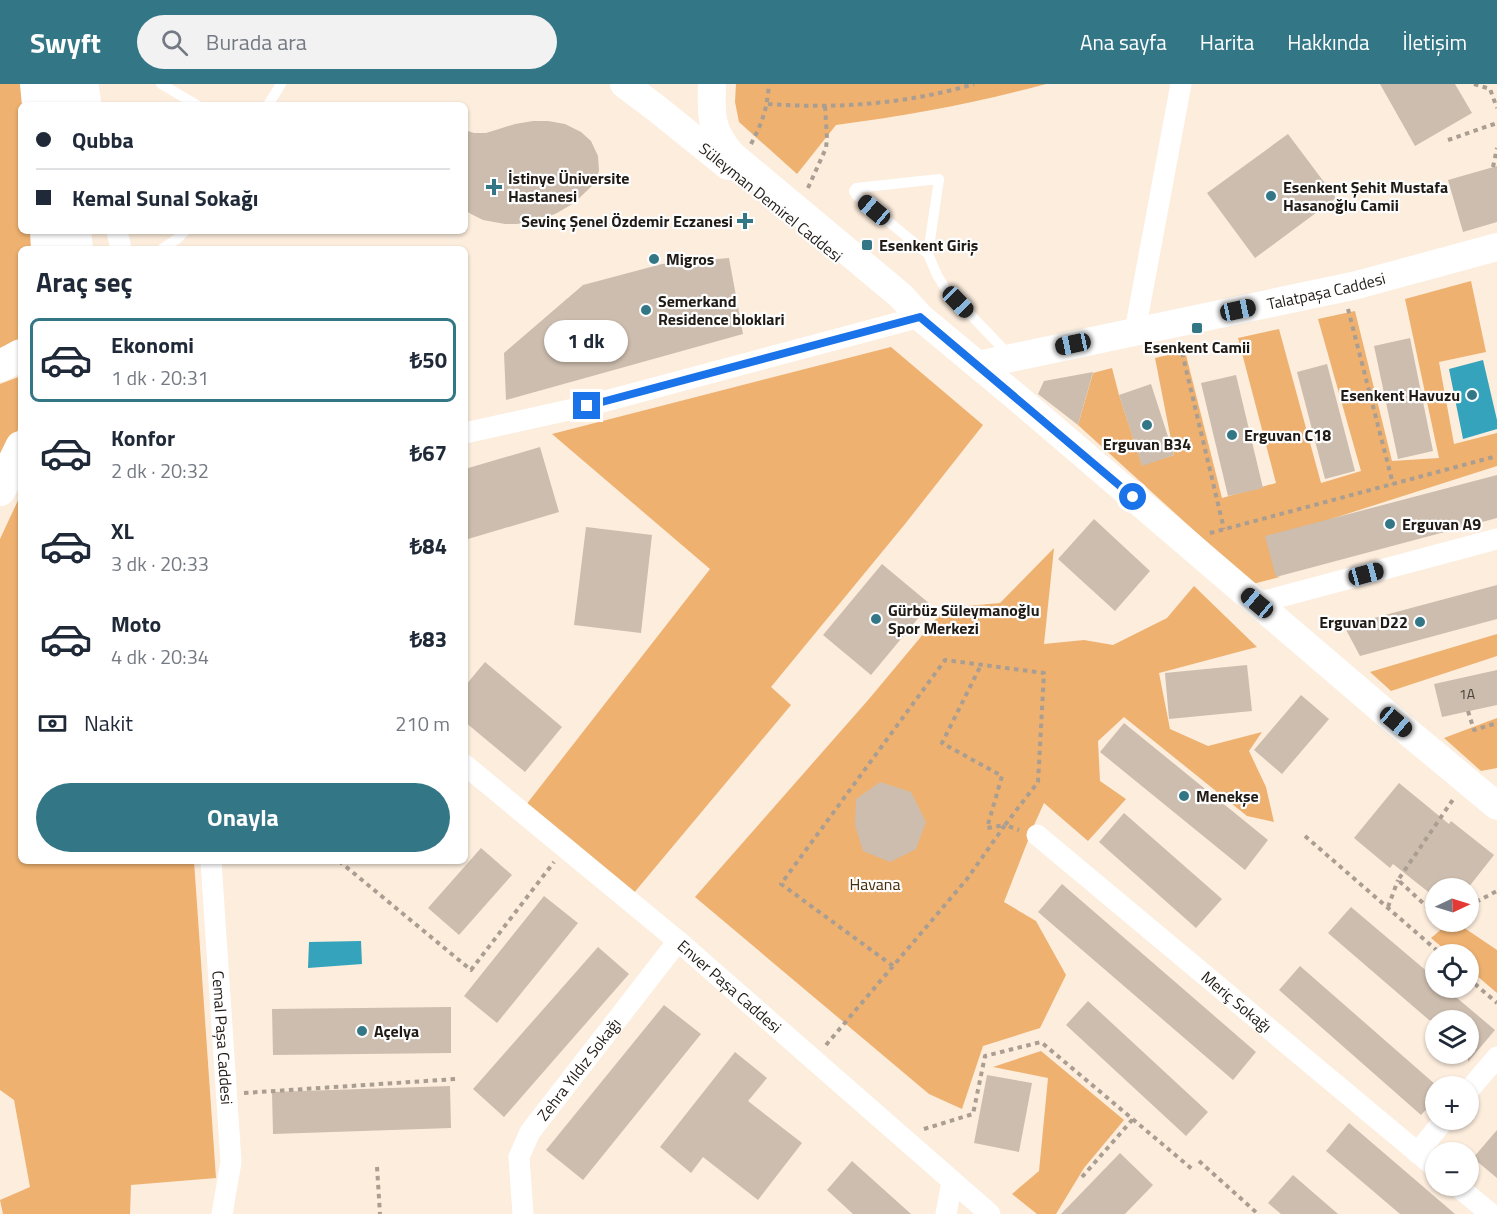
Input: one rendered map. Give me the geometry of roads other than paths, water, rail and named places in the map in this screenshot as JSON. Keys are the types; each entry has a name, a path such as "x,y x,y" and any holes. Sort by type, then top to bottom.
{"main road":[{"path":"36,84 38,102"},
{"path":"66,84 66,102"},
{"name":"Süleyman Demirel Caddesi","path":"624,84 897,304 920,317"},
{"name":"Süleyman Demirel Caddesi","path":"712,84 714,127 724,146 742,163 901,296 920,317 1497,806"},
{"name":"Talatpaşa Caddesi","path":"978,365 1343,288 1497,248"},
{"path":"0,366 18,357"},
{"path":"0,489 18,453"}],"street":[{"path":"88,84 91,102"},
{"path":"1135,331 1181,84"},
{"path":"468,432 587,406 920,317"},
{"path":"1257,603 1497,539"},
{"name":"Enver Paşa Caddesi","path":"468,767 678,941 990,1214"},
{"name":"Meriç Sokağı","path":"1037,835 1425,1159"},
{"name":"Cemal Paşa Caddesi","path":"211,864 231,1162 222,1214"},
{"name":"Zehra Yıldız Sokağı","path":"523,1214 519,1156 530,1132 678,941"},
{"path":"1479,1078 1497,1057"},
{"path":"1417,1153 1436,1130"},
{"path":"946,1214 952,1182"},
{"path":"1469,1196 1491,1214"}],"lane":[{"path":"161,84 192,102"},
{"path":"270,102 281,84"},
{"path":"928,254 856,195 854,191 856,188 939,179 928,254 936,275 945,288 1011,358"},
{"path":"166,246 182,234"}],"water":[{"name":"Esenkent Havuzu","path":"1483,360 1497,429 1463,439 1449,369"},
{"path":"361,941 362,964 308,968 309,942"}],"place":[{"name":"İstinye Üniversite Hastanesi","path":"494,187"},
{"name":"Esenkent Şehit Mustafa Hasanoğlu Camii","path":"1271,196"},
{"name":"Sevinç Şenel Özdemir Eczanesi","path":"745,221"},
{"name":"Esenkent Giriş","path":"867,245"},
{"name":"Migros","path":"654,259"},
{"name":"Semerkand Residence bloklari","path":"646,310"},
{"name":"Esenkent Camii","path":"1197,328"},
{"name":"Esenkent Havuzu","path":"1472,395"},
{"name":"Erguvan B34","path":"1147,425"},
{"name":"Erguvan C18","path":"1232,435"},
{"name":"Erguvan A9","path":"1390,524"},
{"name":"Gürbüz Süleymanoğlu Spor Merkezi","path":"876,619"},
{"name":"Erguvan D22","path":"1420,622"},
{"name":"Menekşe","path":"1184,796"},
{"name":"Açelya","path":"362,1031"}],"park label":[{"name":"Havana","path":"875,884"}]}
